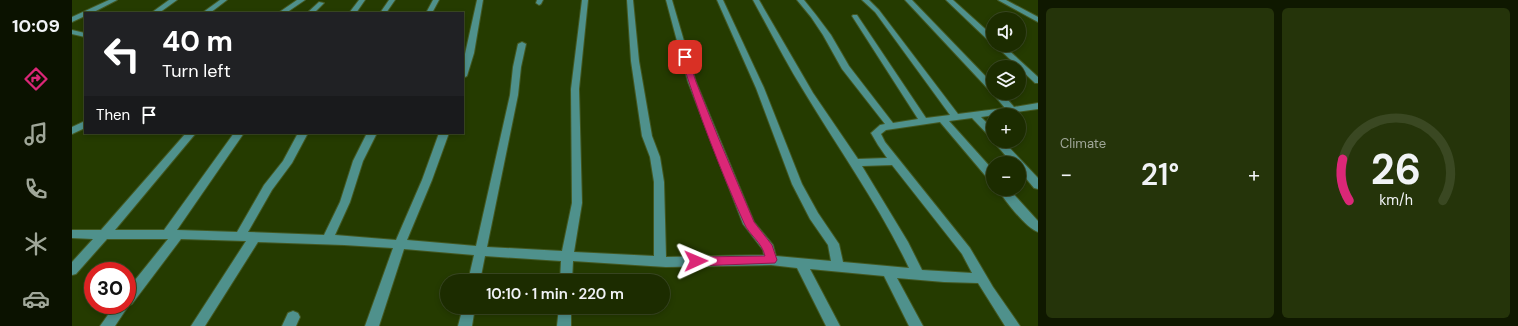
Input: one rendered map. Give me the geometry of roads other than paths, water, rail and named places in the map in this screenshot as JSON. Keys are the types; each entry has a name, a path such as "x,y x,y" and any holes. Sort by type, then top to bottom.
{"street":[{"path":"87,12 114,0"},
{"path":"156,12 174,0"},
{"path":"206,12 224,0"},
{"path":"283,12 302,0"},
{"path":"353,12 362,0"},
{"path":"384,12 392,0"},
{"path":"430,12 436,0"},
{"path":"464,73 470,53 480,0"},
{"path":"566,274 567,256 577,203 575,89 585,0"},
{"path":"630,0 635,61 643,103 647,136 655,158 659,182 660,261"},
{"path":"669,0 692,82 749,224 768,248 771,260"},
{"path":"720,0 760,88 797,184 814,216 833,244 836,254 837,267"},
{"path":"756,0 809,93 855,163 904,245 918,274"},
{"path":"800,0 828,35 845,67 891,126"},
{"path":"865,0 877,11 956,117"},
{"path":"908,0 986,82"},
{"path":"949,0 986,34"},
{"path":"1001,0 1038,20"},
{"path":"311,12 321,3"},
{"path":"72,20 84,14"},
{"path":"855,16 924,122"},
{"path":"72,32 84,35"},
{"path":"475,274 514,95 517,67 522,44"},
{"path":"1007,52 1038,81"},
{"path":"1003,100 1010,108"},
{"path":"1025,108 1038,106"},
{"path":"986,113 884,127 876,133 881,143 966,251 1013,326"},
{"path":"974,115 986,128"},
{"path":"942,119 986,169"},
{"path":"72,131 84,125"},
{"path":"72,270 131,204 190,134"},
{"path":"136,287 238,134"},
{"path":"240,237 268,188 287,163 302,134"},
{"path":"328,240 345,202 358,161 372,134"},
{"path":"372,326 400,244 427,180 444,134"},
{"path":"1005,148 1012,156"},
{"path":"855,163 895,161"},
{"path":"1026,171 1038,185"},
{"path":"1009,196 1038,228"},
{"path":"72,234 172,235 328,240 660,261 771,260 888,272 982,278"},
{"path":"198,326 255,237"},
{"path":"801,263 833,326"},
{"path":"888,272 916,326"},
{"path":"107,326 116,314"},
{"path":"465,326 468,314"},
{"path":"564,326 565,314"}]}
